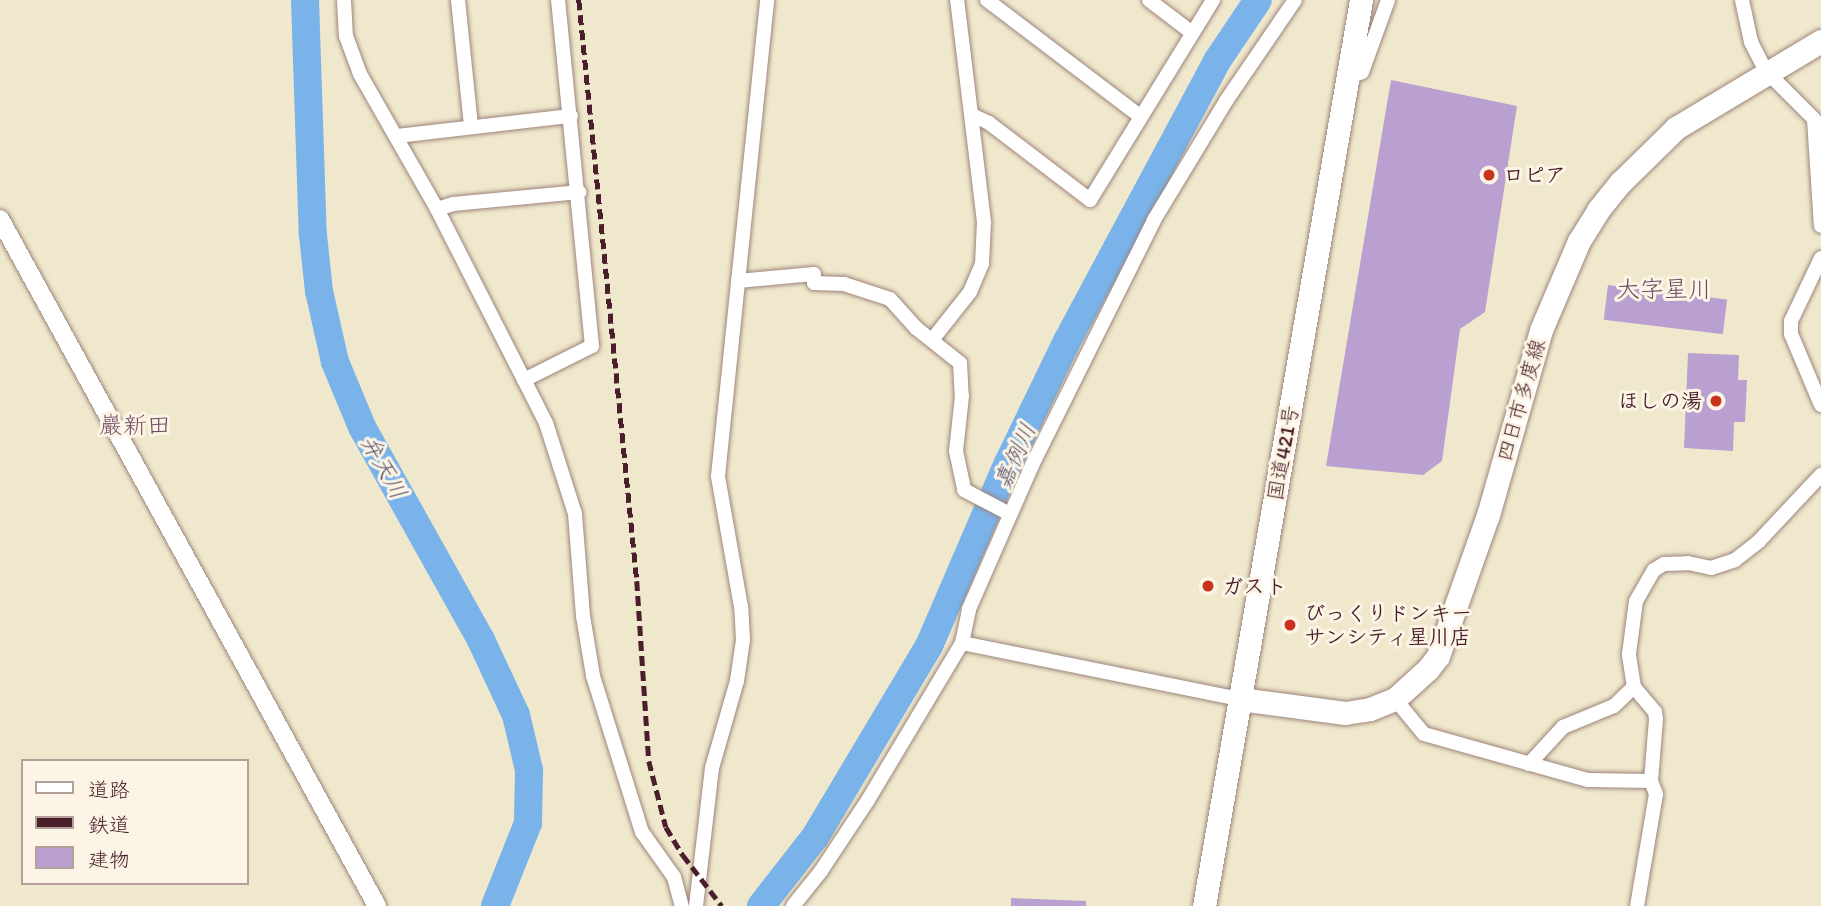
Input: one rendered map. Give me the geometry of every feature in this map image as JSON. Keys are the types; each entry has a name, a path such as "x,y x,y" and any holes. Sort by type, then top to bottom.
{"main road":[{"name":"国道421号","path":"1204,906 1345,79 1362,0"},
{"name":"四日市多度線","path":"1240,699 1345,713 1370,709 1395,699 1418,680 1438,656 1488,515 1541,330 1579,241 1606,201 1659,142 1702,110 1766,71 1819,45"}],"street":[{"path":"344,0 346,36 360,75 437,209 546,423 575,514 583,616 593,676 642,832 674,877 682,906"},
{"path":"458,0 471,126"},
{"path":"524,380 592,346 579,192 558,0"},
{"path":"696,906 712,768 737,681 743,640 741,607 718,476 767,0"},
{"path":"932,340 971,292 982,264 984,222 957,0"},
{"path":"987,0 1140,116"},
{"path":"1149,0 1191,32"},
{"path":"972,115 989,123 1090,200 1213,0"},
{"path":"793,906 868,800 962,643 969,609 1007,513 1154,220 1226,101 1295,0"},
{"path":"1345,79 1362,72 1388,0"},
{"path":"1742,0 1751,42 1766,71 1814,119 1821,226"},
{"path":"397,136 571,116"},
{"path":"437,209 453,204 579,192"},
{"path":"0,219 377,906"},
{"path":"1821,258 1791,321 1791,334 1821,405"},
{"path":"738,281 814,274 814,282 844,284 890,299 916,328 960,363 962,396 957,451 964,490 974,498 1007,513"},
{"path":"1637,906 1656,794 1651,781 1655,712 1634,687 1629,654 1636,601 1654,570 1664,564 1688,563 1711,568 1735,560 1767,534 1821,475"},
{"path":"962,643 1240,699"},
{"path":"1529,764 1563,727 1615,706 1634,687"},
{"path":"1395,699 1424,734 1588,780 1651,781"}],"building":[{"path":"1391,80 1517,106 1485,312 1460,329 1442,461 1423,475 1326,466"},
{"path":"1608,285 1727,300 1723,334 1604,320"},
{"name":"ほしの湯","path":"1688,353 1739,355 1738,380 1747,380 1745,422 1734,422 1733,451 1684,448"},
{"path":"1011,898 1086,901 1086,906 1011,906"}],"waterway":[{"name":"弁天川","path":"305,0 313,235 319,291 335,362 362,427 481,640 516,715 529,770 528,823 495,906"},
{"name":"嘉例川","path":"761,906 815,837 929,646 1008,463 1067,341 1217,61 1258,0"}],"railway":[{"path":"579,0 637,581 649,761 666,827 683,855 722,906"}],"place":[{"name":"ロピア","path":"1489,175"},
{"name":"ほしの湯","path":"1716,401"},
{"name":"ガスト","path":"1208,586"},
{"name":"びっくりドンキー サンシティ星川店","path":"1290,625"}],"district":[{"name":"大字星川","path":"1664,289"},
{"name":"巖新田","path":"135,425"}]}
